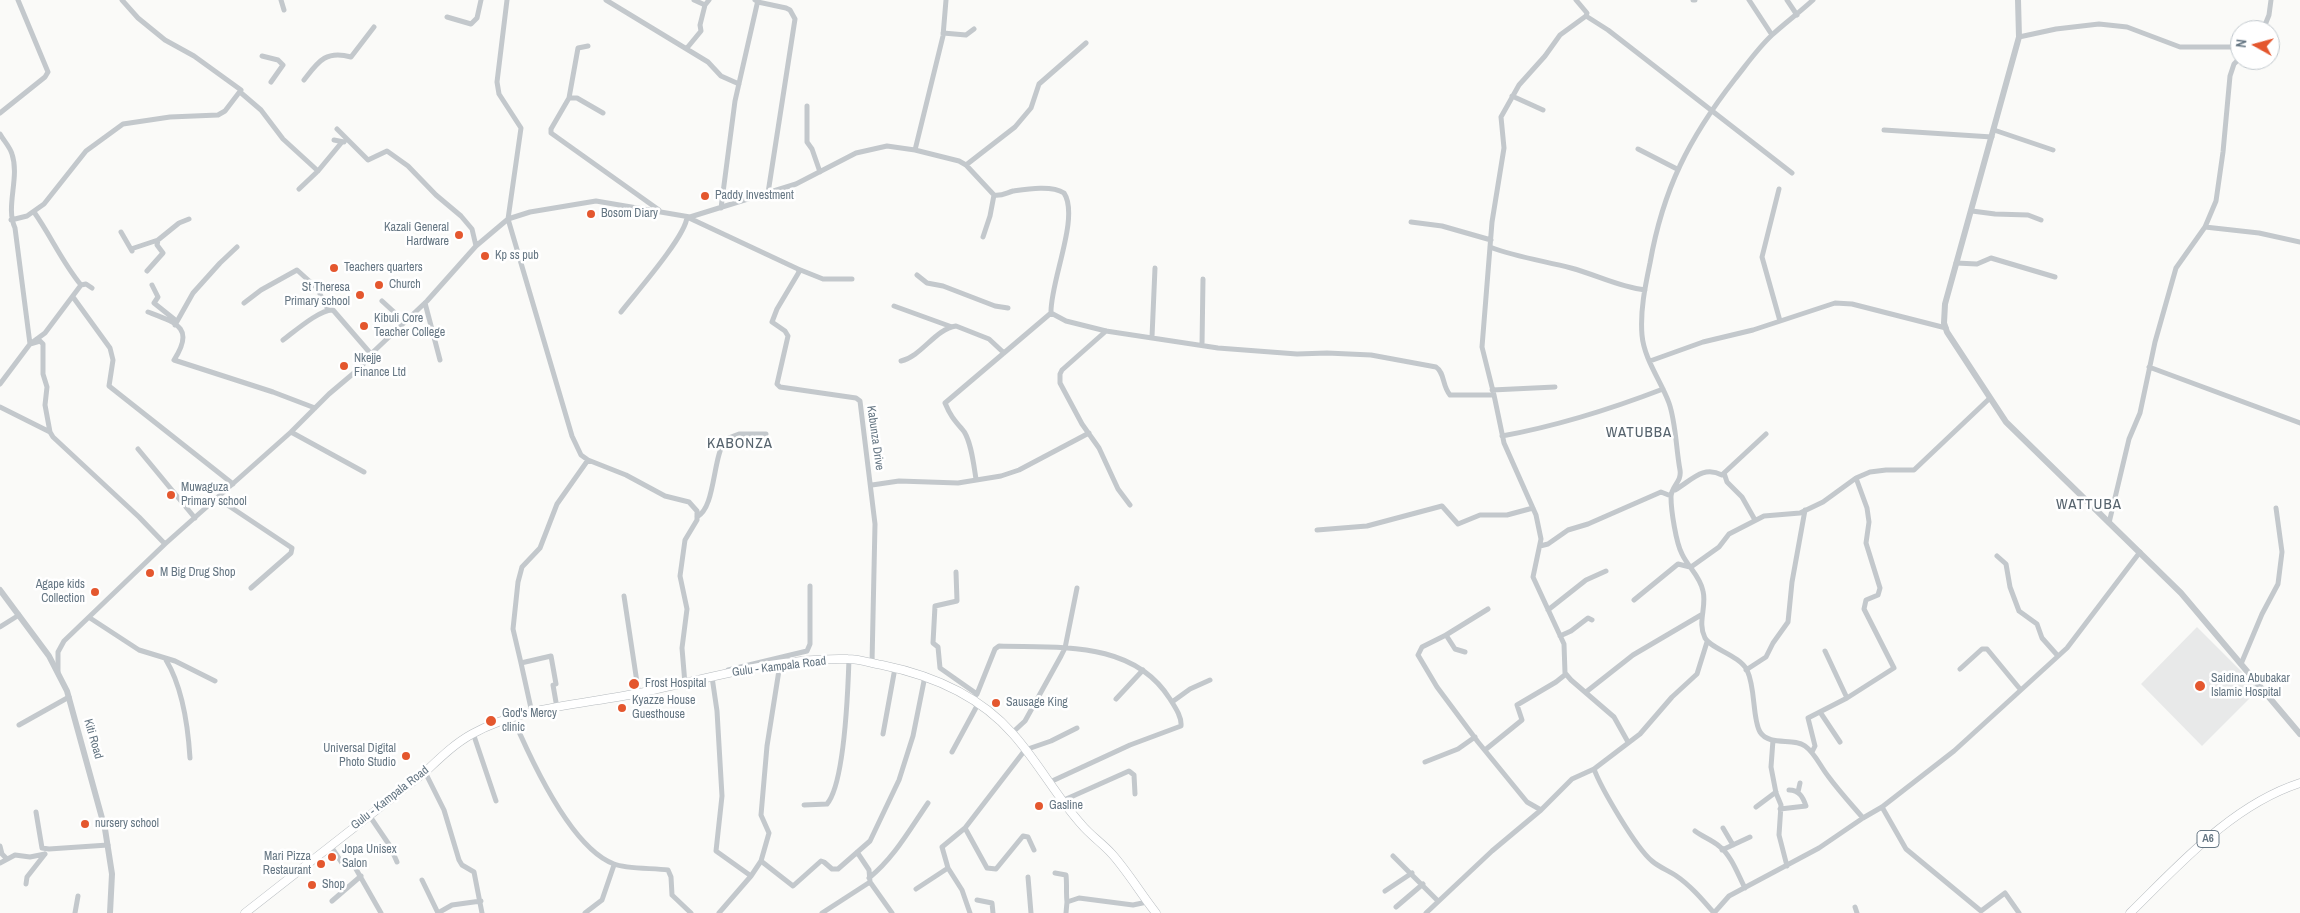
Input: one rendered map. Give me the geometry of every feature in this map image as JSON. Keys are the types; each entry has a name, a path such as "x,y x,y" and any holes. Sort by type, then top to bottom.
{"main road":[{"name":"Gulu - Kampala Road","path":"245,913 424,772 451,748 473,733 532,713 633,695 746,669 780,664 849,659 925,675 943,682 976,700 1012,733 1081,823 1112,854 1156,913"},
{"name":"A6","path":"2130,913 2221,828 2274,794 2300,783"}],"street":[{"path":"0,113 45,77 48,72 18,0"},
{"path":"122,0 138,18 160,36 194,56 241,90 240,92 262,110 283,138 318,171"},
{"path":"281,0 284,10"},
{"path":"447,17 471,24 477,18 481,0"},
{"path":"507,0 497,82 499,94 521,128 508,219 572,436 581,455 588,460 626,475 665,496 689,502 697,511 698,517"},
{"path":"606,0 715,66 721,76 739,84"},
{"path":"694,0 705,5"},
{"path":"686,48 701,31 700,25 705,5 709,0"},
{"path":"915,150 944,32 946,0"},
{"path":"1576,0 1587,12 1586,16"},
{"path":"1749,0 1772,35"},
{"path":"1787,0 1797,15"},
{"path":"1426,913 1438,900 1541,810 1572,779 1594,769 1640,734 1672,697 1697,674 1707,642 1703,632 1701,615 1704,606 1703,588 1680,547 1671,494 1680,480 1681,474 1670,405 1642,338 1641,314 1645,290 1656,228 1677,169 1712,109 1753,56 1772,35 1813,0"},
{"path":"2018,0 2019,36 1972,211 1956,263 1944,314 1946,328 2006,422 2181,593 2300,734"},
{"path":"2267,20 2271,0"},
{"path":"721,208 739,84 757,1 786,8 790,10 794,19 768,193"},
{"path":"1586,16 1560,35 1512,96 1503,111 1500,122 1504,148 1490,244 1482,347 1502,436 1533,508 1541,539 1533,570 1533,578 1564,644 1566,674 1614,717 1628,742"},
{"path":"1586,16 1608,30 1792,173"},
{"path":"2019,36 2099,24 2127,28 2180,48 2230,47"},
{"path":"304,80 317,61 324,57 344,55 351,57 374,27"},
{"path":"944,32 966,35 974,29"},
{"path":"966,165 1015,126 1031,108 1039,84 1086,43"},
{"path":"588,46 578,48 568,98 551,129 551,133 661,212"},
{"path":"262,56 273,58 283,65 271,82"},
{"path":"2109,523 2129,439 2142,407 2149,367 2176,268 2205,227 2216,201 2232,70"},
{"path":"11,220 19,220 34,212 58,189 86,151 123,124 170,117 218,115 225,111 240,92"},
{"path":"1512,96 1544,110"},
{"path":"568,98 577,98 603,113"},
{"path":"807,106 807,142 812,149 820,172"},
{"path":"337,129 368,160 387,151 408,166 436,195 461,216 472,229 476,246"},
{"path":"1884,130 1993,133 2053,150"},
{"path":"0,134 13,157 14,192 11,220 15,228 30,344"},
{"path":"334,140 352,144"},
{"path":"300,189 342,142"},
{"path":"687,217 768,193 820,172 856,153 875,147 887,146 915,150 959,161 966,165 994,195 1001,196 1012,191 1036,189 1054,190 1064,193 1069,206 1068,230 1059,262 1051,314 945,403 956,425 963,429 969,444 976,479"},
{"path":"1638,149 1677,169"},
{"path":"1779,189 1762,257 1780,321"},
{"path":"983,237 994,195"},
{"path":"58,672 58,652 60,646 165,544 361,367 371,354 425,303 476,246 508,219 530,212 596,201 661,212 687,217 798,269 824,279 852,279"},
{"path":"1972,211 1995,214 2022,214 2041,220"},
{"path":"34,212 50,235 64,264 81,285"},
{"path":"621,312 672,245 687,222 687,217"},
{"path":"122,232 131,250 158,240 178,223 189,219"},
{"path":"1411,222 1442,226 1490,244 1510,255 1573,269 1624,287 1645,290"},
{"path":"2205,227 2259,233 2300,242"},
{"path":"147,271 163,253 158,245 158,240"},
{"path":"175,324 198,288 237,247"},
{"path":"1956,263 1977,264 1991,258 2055,277"},
{"path":"1152,337 1155,268"},
{"name":"Kabunza Drive","path":"798,269 799,272 773,318 773,324 785,331 788,336 777,384 786,388 856,398 860,401 872,485 876,538 872,663"},
{"path":"244,303 261,290 297,270 317,288 328,310 335,312 371,354"},
{"path":"917,275 927,284 943,286 995,306 1008,308"},
{"path":"1202,345 1204,279"},
{"path":"81,285 86,284 92,288"},
{"path":"0,384 30,344 45,333 81,285"},
{"path":"152,285 158,297 154,303 174,319 175,324 184,336 182,348 174,360 273,392 315,408"},
{"path":"73,297 110,348 114,360 109,386 233,484"},
{"path":"382,301 406,322"},
{"path":"425,303 440,360"},
{"path":"1650,361 1703,342 1780,321 1823,306 1841,303 1946,328"},
{"path":"894,306 989,339 1004,353"},
{"path":"283,340 328,310"},
{"path":"148,312 175,324"},
{"path":"1051,314 1066,321 1106,331 1202,345 1297,354 1371,355 1436,367 1441,371 1445,388 1450,395 1493,393 1555,386"},
{"path":"901,361 911,358 952,327"},
{"path":"1106,331 1060,374 1060,383 1082,424 1099,448 1118,490 1130,506"},
{"path":"30,344 40,341 43,344 43,374 47,387 45,404 50,432"},
{"path":"2149,367 2300,423"},
{"path":"1502,436 1526,432 1623,404 1663,389"},
{"path":"1691,567 1719,547 1729,534 1755,520 1769,515 1795,515 1823,502 1856,478 1870,472 1914,470 1990,398"},
{"path":"0,407 50,432 165,544"},
{"path":"291,432 364,472"},
{"path":"685,684 682,648 687,609 680,576 685,540 698,517 706,508 719,452 726,439 739,434 766,434"},
{"path":"872,485 899,481 958,483 1001,476 1019,470 1090,434"},
{"path":"1540,546 1548,544 1568,530 1588,524 1637,501 1661,492 1671,494 1707,470 1713,470 1722,475 1766,434"},
{"path":"138,449 195,518"},
{"path":"532,713 512,629 518,582 522,567 540,548 557,504 588,460"},
{"path":"1724,473 1727,482 1742,497 1755,520"},
{"path":"1812,752 1815,746 1808,718 1847,698 1894,668 1864,609 1866,600 1878,596 1880,588 1866,543 1869,522 1867,508 1856,478"},
{"path":"217,498 292,548 291,553 251,588"},
{"path":"1317,530 1367,526 1442,506 1458,524 1480,515 1507,516 1533,508"},
{"path":"2241,664 2262,614 2278,584 2282,552 2276,508"},
{"path":"1746,670 1766,657 1773,642 1788,622 1792,582 1805,510"},
{"path":"1594,769 1606,794 1642,850 1651,860 1675,875 1698,893 1714,913 1729,896 1819,848 1882,807 1954,751 2067,648 2140,552"},
{"path":"1997,556 2006,564 2010,588 2019,611 2038,624 2042,638 2058,656"},
{"path":"1634,600 1678,564 1691,567"},
{"path":"1548,610 1586,580 1606,571"},
{"path":"956,572 957,601 935,606 933,643 938,647 940,668 976,700"},
{"path":"751,876 717,853 715,847 722,796 715,677 735,667 807,650 810,644 810,586"},
{"path":"1012,733 1025,721 1065,648 1076,588"},
{"name":"Kiti Road","path":"0,590 58,672 69,697 102,816 108,845 112,888 110,913"},
{"path":"624,596 638,689 633,695"},
{"path":"1488,609 1446,635 1422,646 1418,655 1438,687 1485,750 1527,802 1541,810"},
{"path":"0,627 19,615"},
{"path":"1586,692 1633,655 1684,623 1701,615"},
{"path":"90,618 139,650 166,660 175,661 215,681"},
{"path":"1560,636 1570,632 1588,618 1592,620"},
{"path":"1446,635 1455,649 1465,652"},
{"path":"1707,642 1723,650 1746,670 1754,690 1759,730 1764,736 1772,740 1802,743 1812,752 1828,777 1863,818"},
{"path":"952,752 976,700 997,647 1076,648 1126,659 1154,678 1172,702 1182,724 1180,727 1130,745 1050,782"},
{"path":"1960,669 1982,649 1987,649 2020,690"},
{"path":"1825,651 1847,698"},
{"path":"521,664 551,656 556,684 553,685 558,708"},
{"path":"804,805 827,804 838,779 846,718 849,659"},
{"path":"166,660 174,674 185,716 190,758"},
{"path":"719,913 751,876 761,861 769,833 762,815 767,746 780,664"},
{"path":"883,734 895,668"},
{"path":"1116,699 1143,670"},
{"path":"1485,750 1522,720 1517,705 1566,674"},
{"path":"761,861 793,886 821,862 836,870 870,841 904,766 925,675"},
{"path":"1172,702 1190,689 1210,680"},
{"path":"19,725 69,697"},
{"path":"1820,712 1840,742"},
{"path":"513,718 543,782 579,838 614,865 668,870 671,877 672,895 691,913"},
{"path":"970,913 962,890 948,868 941,850 942,847 965,828 1025,750 1052,741 1077,728"},
{"path":"473,733 496,801"},
{"path":"1425,762 1458,749 1475,737"},
{"path":"1772,740 1772,767 1780,809 1779,836 1787,866"},
{"path":"1064,800 1129,771 1134,775 1135,794"},
{"path":"424,772 444,810 459,860 462,865 474,872 482,913"},
{"path":"1780,809 1806,806 1798,792 1800,783"},
{"path":"1789,790 1798,792"},
{"path":"1756,807 1776,792"},
{"path":"822,913 869,880 881,869 928,803"},
{"path":"1882,807 1906,849 1981,911 2006,893 2018,913"},
{"path":"36,812 42,848 108,845"},
{"path":"369,815 390,846 397,862"},
{"path":"965,828 987,868 996,869 1023,836 1028,837 1034,850"},
{"path":"1723,828 1733,845"},
{"path":"1695,831 1722,850 1731,861 1745,888"},
{"path":"1722,850 1750,837"},
{"path":"330,845 342,863 352,862 381,913"},
{"path":"0,846 2,854 7,859"},
{"path":"26,884 27,877 49,849"},
{"path":"856,852 867,866 869,880 892,913"},
{"path":"0,863 15,855 30,857 45,854"},
{"path":"1393,856 1438,900"},
{"path":"585,913 602,900 614,865"},
{"path":"916,889 948,868"},
{"path":"1055,873 1066,874 1067,877 1065,888 1066,913"},
{"path":"1385,891 1412,873"},
{"path":"332,901 361,876"},
{"path":"1028,877 1031,913"},
{"path":"422,880 438,913 452,905 481,901"},
{"path":"1396,907 1423,884"},
{"path":"74,913 78,896"},
{"path":"1067,902 1079,898 1127,905 1147,902"},
{"path":"977,900 992,903 993,913"},
{"path":"1855,907 1856,913"}],"shaded area":[{"name":"Saidina Abubakar Islamic Hospital","path":"2197,627 2259,689 2202,746 2141,684"}],"place":[{"name":"Paddy Investment","path":"705,196"},
{"name":"Bosom Diary","path":"591,214"},
{"name":"Kazali General Hardware","path":"459,235"},
{"name":"Kp ss pub","path":"485,256"},
{"name":"Teachers quarters","path":"334,268"},
{"name":"Church","path":"379,285"},
{"name":"St Theresa Primary school","path":"360,295"},
{"name":"Kibuli Core Teacher College","path":"364,326"},
{"name":"Nkejje Finance Ltd","path":"344,366"},
{"name":"Muwaguza Primary school","path":"171,495"},
{"name":"M Big Drug Shop","path":"150,573"},
{"name":"Agape kids Collection","path":"95,592"},
{"name":"Frost Hospital","path":"634,684"},
{"name":"Saidina Abubakar Islamic Hospital","path":"2200,686"},
{"name":"Sausage King","path":"996,703"},
{"name":"Kyazze House Guesthouse","path":"622,708"},
{"name":"God's Mercy clinic","path":"491,721"},
{"name":"Universal Digital Photo Studio","path":"406,756"},
{"name":"Gasline","path":"1039,806"},
{"name":"nursery school","path":"85,824"},
{"name":"Jopa Unisex Salon","path":"332,857"},
{"name":"Mari Pizza Restaurant","path":"321,864"},
{"name":"Shop","path":"312,885"}],"district":[{"name":"WATUBBA","path":"1639,433"},
{"name":"KABONZA","path":"740,444"},
{"name":"WATTUBA","path":"2089,505"}]}
